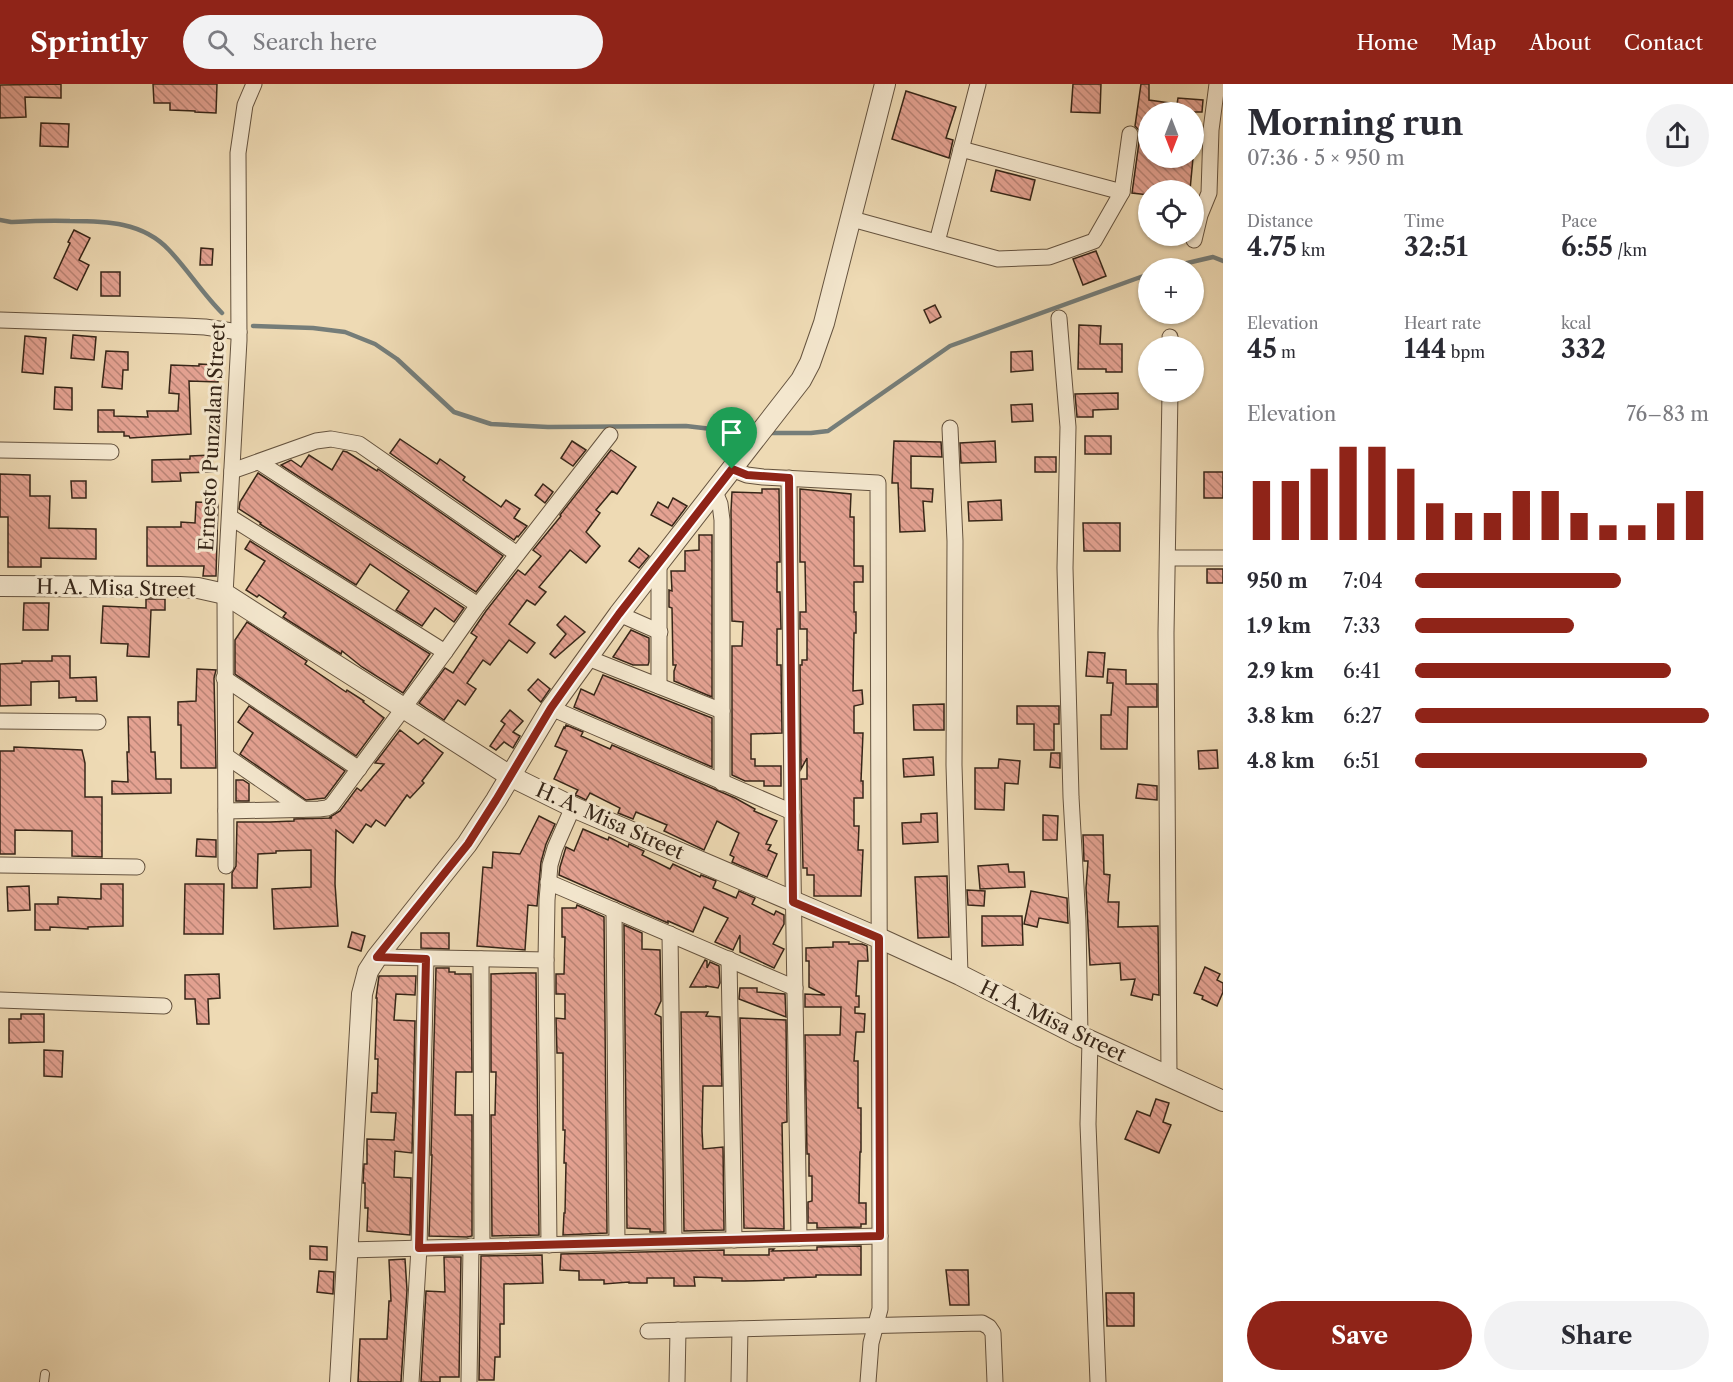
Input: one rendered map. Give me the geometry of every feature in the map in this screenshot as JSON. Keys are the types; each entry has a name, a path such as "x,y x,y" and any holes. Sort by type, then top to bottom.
{"street":[{"name":"Ernesto Punzalan Street","path":"226,866 225,594 239,332 238,153 245,105 254,84"},
{"path":"340,1382 362,994 368,971 468,844 551,708 619,614 791,393 810,363 824,323 852,219 885,84"},
{"path":"937,242 978,84"},
{"path":"1204,210 1216,193 1217,84"},
{"path":"852,219 998,259 1049,257 1094,241 1122,192 1130,134"},
{"path":"961,149 1122,192"},
{"path":"1059,318 1068,427 1065,568 1071,797 1085,1038 1098,1382"},
{"path":"0,320 205,327 239,332"},
{"path":"1168,1077 1166,633 1170,402"},
{"path":"950,428 955,541 954,765 960,975"},
{"path":"226,811 327,808 332,805 478,605 610,435"},
{"path":"232,471 316,441 331,439 360,444 517,554"},
{"path":"0,450 111,452"},
{"path":"259,462 478,605"},
{"path":"732,469 747,475 878,483 881,1299 871,1343 868,1382"},
{"path":"789,478 799,1238"},
{"path":"715,492 722,512 723,783"},
{"path":"230,518 445,652"},
{"path":"1168,558 1223,558"},
{"path":"659,564 659,686"},
{"name":"H. A. Misa Street","path":"0,586 180,587 225,594 510,776 573,807 879,938 960,975 1085,1038 1223,1101"},
{"path":"619,614 660,632"},
{"path":"588,658 722,711"},
{"path":"224,678 360,769"},
{"path":"551,708 792,812"},
{"path":"0,721 98,722"},
{"path":"226,756 303,809"},
{"path":"549,1245 546,960 548,882 555,848 573,807"},
{"path":"0,865 137,867"},
{"path":"548,882 795,987"},
{"path":"615,910 617,1243"},
{"path":"670,934 674,1241"},
{"path":"377,957 546,960"},
{"path":"411,1382 419,1248 426,959"},
{"path":"469,1382 477,1246 481,959"},
{"path":"729,959 734,1240"},
{"path":"0,1000 164,1006"},
{"path":"348,1250 880,1236"},
{"path":"648,1331 982,1323 989,1327 995,1341 995,1382"},
{"path":"740,1329 740,1382"},
{"path":"677,1382 678,1330"}],"building":[{"path":"61,84 61,98 25,97 26,117 0,118 0,85"},
{"path":"153,84 217,84 216,113 170,110 170,103 154,103"},
{"path":"1073,84 1101,84 1100,113 1071,112"},
{"path":"1141,84 1149,84 1149,100 1163,102 1138,102"},
{"path":"906,91 956,107 946,138 953,140 949,158 892,139"},
{"path":"1178,98 1203,100 1203,102 1177,102"},
{"path":"1138,105 1138,129 1135,126"},
{"path":"41,123 69,124 68,147 40,146"},
{"path":"1138,150 1138,168 1192,168 1191,180 1138,180 1138,194 1132,193"},
{"path":"996,170 1035,180 1030,200 991,191"},
{"path":"74,230 90,238 79,260 89,265 77,290 54,278"},
{"path":"201,248 213,249 212,265 200,265"},
{"path":"1096,251 1106,276 1083,285 1073,259"},
{"path":"101,272 120,272 120,296 101,296"},
{"path":"935,305 941,317 930,323 924,310"},
{"path":"1079,325 1101,326 1100,344 1122,344 1122,372 1106,372 1106,369 1078,369"},
{"path":"73,335 96,337 94,360 71,358"},
{"path":"25,336 46,338 43,374 22,372"},
{"path":"106,351 128,352 128,370 123,370 122,389 102,387"},
{"path":"1032,351 1033,370 1011,372 1011,352"},
{"path":"199,364 218,365 218,382 189,381 191,434 130,438 124,436 124,432 98,432 98,410 114,410 114,416 148,417 147,411 178,411 179,394 169,393 171,365 199,366"},
{"path":"55,387 72,388 72,410 54,409"},
{"path":"1118,393 1118,409 1093,410 1093,417 1077,417 1075,394"},
{"path":"1032,404 1033,421 1012,422 1011,405"},
{"path":"1085,436 1111,436 1111,454 1085,454"},
{"path":"400,439 437,464 440,459 465,477 463,480 501,507 506,500 520,509 514,518 527,526 514,540 390,453"},
{"path":"572,441 586,450 573,466 561,458"},
{"path":"894,441 941,442 942,457 911,456 911,488 933,489 932,502 923,501 925,531 900,532 898,483 892,483"},
{"path":"995,441 996,462 961,463 960,443"},
{"path":"611,450 636,467 617,494 612,491 596,510 600,513 586,532 600,546 586,563 570,550 539,587 546,592 535,605 527,600 509,624 535,643 527,653 509,640 490,665 483,660 467,683 476,689 465,705 458,700 444,720 419,703 445,668 453,673 477,637 471,633 486,611 518,570 525,575 541,556 533,550"},
{"path":"343,451 377,471 378,469 503,556 476,592 281,465 291,460 301,467 309,455 332,470"},
{"path":"212,455 213,472 180,473 181,481 152,482 152,460 190,459 190,456"},
{"path":"1035,457 1056,457 1056,472 1035,472"},
{"path":"1204,472 1223,472 1223,498 1204,498"},
{"path":"258,473 464,608 454,622 435,608 422,626 396,610 409,591 370,564 356,585 260,524 239,509 240,502"},
{"path":"0,474 30,475 30,496 50,496 49,528 96,529 96,559 41,558 41,567 8,567 8,517 0,517"},
{"path":"71,481 86,481 86,498 72,498"},
{"path":"543,484 553,492 545,503 535,495"},
{"path":"762,489 779,489 780,562 777,562 777,592 780,592 781,629 777,629 777,665 781,665 782,733 751,734 751,759 755,759 755,766 781,766 781,786 764,786 764,781 745,781 732,775 732,646 742,646 743,622 732,621 732,492 762,493"},
{"path":"800,489 851,494 850,517 854,517 854,566 863,566 863,582 854,582 856,633 854,633 853,691 862,690 863,704 854,706 854,733 863,733 861,781 863,781 863,798 854,798 854,826 859,826 858,850 863,850 861,896 814,896 814,875 807,875 807,868 803,868 801,779 807,779 807,758 801,769 800,665 802,665 802,660 807,660 807,629 800,629 800,612 806,612 805,562 800,562"},
{"path":"673,498 687,506 672,526 651,515 658,502 668,508"},
{"path":"1001,500 1002,520 969,521 968,502"},
{"path":"196,502 218,503 216,576 203,576 204,566 147,566 147,527 181,527 181,522 195,523"},
{"path":"1083,523 1120,523 1120,551 1084,551"},
{"path":"699,535 712,535 712,697 674,681 676,665 673,665 672,608 669,607 669,590 672,591 671,571 685,571 685,551 699,550"},
{"path":"250,541 430,654 403,693 362,667 342,651 341,654 283,617 286,613 259,595 257,597 246,590 265,561 245,549"},
{"path":"639,548 649,556 639,568 629,561"},
{"path":"1207,569 1223,569 1223,583 1207,583"},
{"path":"146,599 165,599 165,610 151,610 149,657 127,656 128,644 101,643 103,606 146,608"},
{"path":"24,603 49,603 48,630 23,630"},
{"path":"565,616 585,632 555,658 550,654 566,634 557,625"},
{"path":"247,622 307,661 305,664 346,692 347,690 364,701 384,718 356,756 235,674 235,640"},
{"path":"631,630 649,638 648,665 633,665 613,657"},
{"path":"1088,652 1105,653 1103,677 1086,676"},
{"path":"52,656 70,656 70,678 96,677 97,701 76,701 76,697 59,698 59,681 31,682 31,705 0,706 0,664 52,661"},
{"path":"197,669 216,670 214,678 216,768 181,768 181,725 178,725 178,702 196,701"},
{"path":"1108,669 1126,670 1126,684 1157,684 1157,707 1128,707 1127,749 1101,749 1101,715 1111,715 1113,683 1107,683"},
{"path":"603,675 712,718 712,767 574,707 581,689 594,695"},
{"path":"538,679 550,689 541,702 528,690"},
{"path":"944,704 944,730 914,730 913,705"},
{"path":"249,706 345,771 325,798 306,800 240,754 253,733 238,722"},
{"path":"1017,706 1059,706 1059,724 1054,724 1054,750 1034,750 1034,724 1017,724"},
{"path":"510,710 523,721 513,732 520,736 513,748 504,742 496,750 490,746 505,724 501,721"},
{"path":"128,717 150,717 151,752 155,752 156,779 171,779 171,793 112,794 112,781 128,782"},
{"path":"566,725 583,732 581,736 610,749 612,745 735,798 755,809 754,811 777,821 766,844 771,845 768,850 777,854 767,877 732,862 734,857 730,855 739,833 717,821 704,850 664,831 667,825 636,812 633,819 618,813 620,808 590,793 586,800 575,795 578,790 554,779 567,751 555,746"},
{"path":"400,730 418,744 424,739 443,753 422,781 424,783 410,798 407,795 385,826 376,820 371,827 366,824 353,843 336,830 335,884 338,926 274,929 272,889 311,887 311,850 258,854 257,888 232,888 232,873 236,866 237,822 332,818 330,817 340,811 357,788 361,791 384,764 375,763"},
{"path":"14,747 82,750 85,763 85,797 102,797 102,857 72,856 72,831 15,830 15,854 0,854 0,751 14,751"},
{"path":"1217,750 1218,768 1199,769 1198,751"},
{"path":"1051,753 1060,753 1060,768 1050,767"},
{"path":"933,757 934,775 904,777 903,759"},
{"path":"999,759 1020,761 1018,784 1005,783 1004,810 975,809 975,768 998,768"},
{"path":"236,780 243,780 249,784 249,801 236,801"},
{"path":"1138,784 1157,786 1157,800 1136,798"},
{"path":"937,813 938,842 903,844 902,823 921,822 921,814"},
{"path":"1043,815 1058,816 1057,840 1043,840"},
{"path":"539,816 555,824 541,862 537,906 528,905 525,950 477,946 483,867 492,868 493,852 520,854"},
{"path":"583,829 608,840 609,837 628,847 629,844 644,851 642,855 670,869 673,864 700,877 701,875 716,881 713,888 736,898 739,891 755,898 752,904 774,915 776,911 784,915 784,924 773,944 784,949 774,968 740,952 740,935 733,950 715,942 728,918 704,907 693,932 559,875 566,847 574,851"},
{"path":"1083,835 1103,835 1104,874 1110,875 1108,902 1119,902 1118,927 1158,926 1159,995 1153,994 1152,1000 1131,995 1135,979 1121,980 1120,963 1090,965 1086,888 1088,861 1084,861"},
{"path":"197,839 216,840 216,857 196,856"},
{"path":"1008,864 1009,872 1024,872 1025,887 980,889 978,866"},
{"path":"947,876 949,937 918,938 915,877"},
{"path":"101,884 123,884 123,926 88,927 88,929 50,927 50,930 35,930 35,904 58,904 58,897 101,899"},
{"path":"185,884 224,884 223,934 184,934"},
{"path":"29,886 30,910 8,911 7,887"},
{"path":"967,890 985,891 984,906 968,905"},
{"path":"1031,891 1067,898 1068,923 1039,918 1037,927 1024,924"},
{"path":"577,905 604,917 607,1233 563,1235 566,1163 564,1163 565,1130 563,1130 563,1053 557,1053 556,1018 565,1019 565,994 556,994 556,974 564,974 565,937 562,937 562,908 576,908"},
{"path":"982,916 1022,916 1023,945 982,946"},
{"path":"624,925 642,933 642,949 660,950 661,1001 655,1014 661,1017 664,1232 627,1228"},
{"path":"352,932 365,936 361,951 348,947"},
{"path":"421,933 449,933 449,949 421,948"},
{"path":"833,942 849,942 849,944 867,946 868,961 858,961 856,996 859,996 859,1007 855,1007 855,1013 865,1014 864,1032 856,1032 854,1061 858,1061 858,1108 861,1108 859,1203 866,1203 866,1224 861,1224 861,1227 817,1228 817,1223 808,1223 808,1202 812,1201 812,1176 809,1176 809,1154 807,1154 805,1035 840,1035 841,1007 805,1007 805,994 825,995 809,987 809,961 806,961 806,948 833,947"},
{"path":"705,960 707,968 710,962 719,966 718,988 690,987"},
{"path":"1205,967 1220,974 1217,980 1223,983 1223,992 1217,1006 1202,999 1203,996 1194,993"},
{"path":"436,968 449,968 449,972 455,972 455,974 471,974 472,1072 456,1072 455,1115 472,1115 472,1236 467,1237 429,1236"},
{"path":"536,973 539,1235 492,1236 491,1115 495,1115 496,1072 491,1072 491,974"},
{"path":"219,974 220,998 208,999 209,1024 197,1024 195,999 185,999 185,975"},
{"path":"379,976 416,976 415,995 396,994 394,1020 415,1021 412,1153 395,1151 394,1177 411,1178 410,1235 367,1231 368,1208 365,1208 365,1183 363,1183 364,1164 367,1164 367,1139 394,1140 396,1113 371,1112 372,1093 377,1093 376,998"},
{"path":"740,988 757,988 757,992 785,994 786,1017 739,999"},
{"path":"681,1012 708,1012 706,1016 720,1017 722,1086 703,1086 702,1131 703,1149 723,1147 724,1230 684,1231"},
{"path":"21,1014 44,1014 44,1042 9,1043 9,1019 21,1019"},
{"path":"740,1018 786,1020 787,1122 782,1123 784,1229 744,1228"},
{"path":"44,1050 63,1051 62,1077 44,1076"},
{"path":"1156,1099 1169,1103 1163,1122 1171,1125 1159,1153 1125,1139 1137,1111 1150,1116"},
{"path":"310,1246 327,1247 327,1260 310,1259"},
{"path":"861,1246 861,1275 816,1275 816,1277 784,1278 784,1280 745,1281 694,1277 695,1286 674,1286 674,1278 647,1278 647,1283 604,1284 604,1280 579,1280 579,1271 560,1270 561,1254 724,1250 724,1255 769,1255 769,1249 774,1249 772,1251 817,1250 817,1247"},
{"path":"542,1255 543,1283 504,1284 504,1324 500,1324 500,1357 495,1357 494,1380 479,1380 481,1256"},
{"path":"444,1257 461,1257 459,1377 440,1377 440,1382 421,1382 426,1291 445,1292"},
{"path":"405,1259 407,1290 401,1382 358,1382 360,1339 387,1339 389,1301 391,1301 389,1260"},
{"path":"946,1270 968,1270 969,1305 950,1305"},
{"path":"319,1271 334,1272 333,1294 317,1292"},
{"path":"1106,1293 1134,1293 1134,1326 1107,1326"}],"waterway":[{"path":"0,220 110,223 148,234 169,250 222,313"},
{"path":"1204,259 1213,257 1223,261"},
{"path":"768,433 828,431 950,346 1138,278"},
{"path":"253,326 313,328 345,332 375,344 397,359 454,412 491,424 548,427 686,426 746,433"}],"route":[{"path":"732,469 747,475 789,478 793,902 879,938 880,1236 419,1248 426,959 377,957 468,844 551,708 619,614 732,469"}]}
